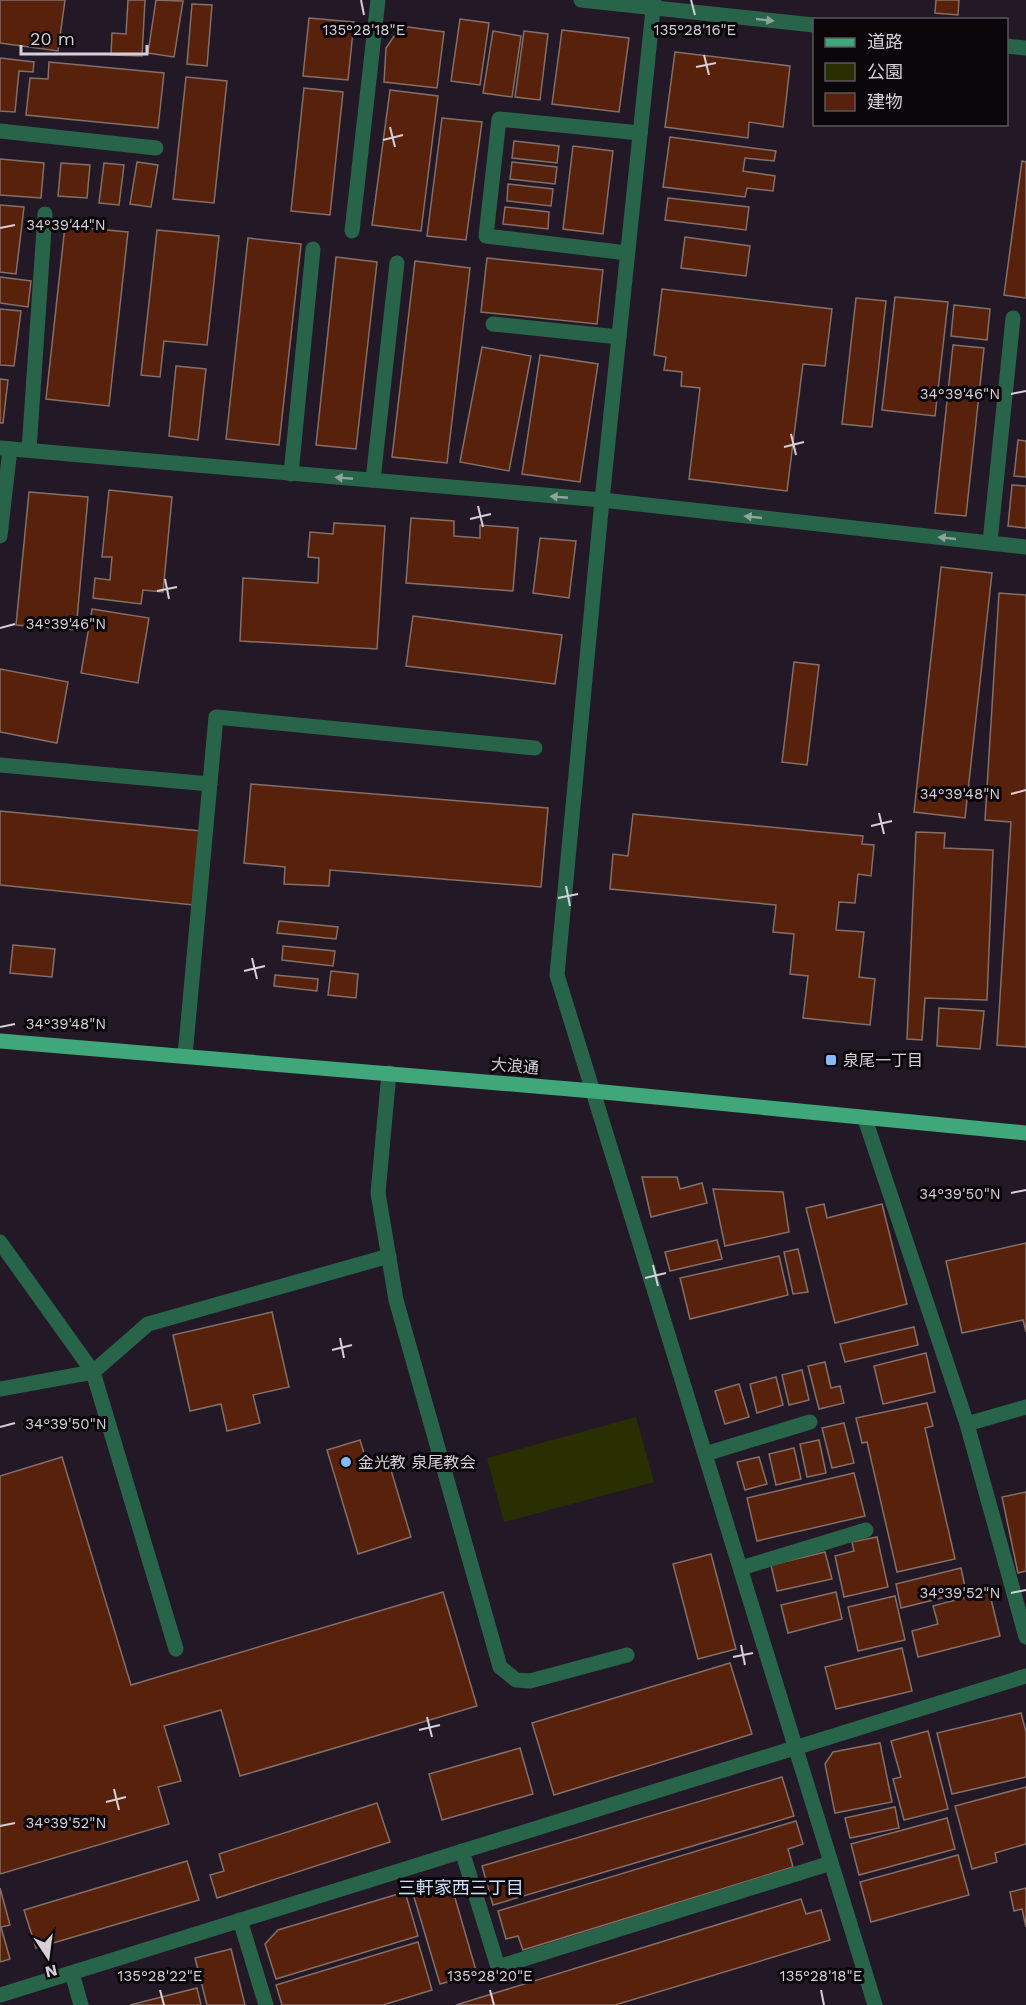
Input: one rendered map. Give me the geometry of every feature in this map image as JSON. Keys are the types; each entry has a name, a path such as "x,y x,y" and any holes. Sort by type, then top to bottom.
{"main road":[{"name":"大浪通","path":"0,1041 592,1091 1026,1133"}],"street":[{"path":"352,231 378,0"},
{"path":"581,0 653,4 813,25"},
{"path":"653,4 602,500 557,975 875,2005"},
{"path":"1008,46 1026,48"},
{"path":"627,253 486,236 500,119 640,133"},
{"path":"0,131 156,148"},
{"path":"29,450 45,214"},
{"path":"291,474 313,249"},
{"path":"373,480 397,263"},
{"path":"990,542 1013,318"},
{"path":"493,324 619,337"},
{"path":"0,536 5,449 602,500 1026,547"},
{"path":"184,1056 216,717 535,748"},
{"path":"0,765 210,784"},
{"path":"389,1073 378,1193 396,1300 500,1667 516,1680 530,1681 627,1655"},
{"path":"865,1119 967,1424 1026,1637"},
{"path":"0,1242 93,1372 176,1649"},
{"path":"0,1389 93,1372 148,1324 389,1256"},
{"path":"967,1424 1026,1407"},
{"path":"705,1454 810,1422"},
{"path":"741,1568 866,1530"},
{"path":"0,1995 1026,1676"},
{"path":"462,1851 498,1967 831,1863"},
{"path":"240,1920 266,2005"},
{"path":"72,1973 81,2005"}],"green space":[{"path":"636,1417 654,1482 504,1522 487,1458"}],"building":[{"path":"0,0 65,0 58,51 0,43"},
{"path":"128,0 145,0 142,56 111,55 112,33 126,34"},
{"path":"156,0 183,1 174,57 148,53"},
{"path":"936,0 959,0 958,15 935,13"},
{"path":"192,4 212,5 207,66 187,64"},
{"path":"309,18 354,22 348,80 303,76"},
{"path":"460,19 489,23 480,85 451,81"},
{"path":"401,26 444,32 437,88 384,82 386,48"},
{"path":"562,30 629,38 619,112 552,104"},
{"path":"493,31 521,36 512,97 483,93"},
{"path":"524,31 548,34 540,100 515,97"},
{"path":"675,52 790,66 783,127 749,122 748,138 665,127"},
{"path":"0,58 34,62 33,72 19,71 15,112 0,111"},
{"path":"49,62 164,73 158,128 26,115 30,78 48,79"},
{"path":"186,77 227,81 214,203 173,199"},
{"path":"304,88 343,92 330,215 291,211"},
{"path":"390,90 438,96 421,231 372,225"},
{"path":"442,118 482,122 466,240 427,236"},
{"path":"670,137 776,151 774,161 745,158 743,171 775,176 773,191 747,188 745,197 663,187"},
{"path":"514,141 559,146 557,163 512,158"},
{"path":"573,146 613,151 603,234 563,229"},
{"path":"0,159 44,163 41,198 0,195"},
{"path":"1022,161 1026,162 1026,298 1004,295"},
{"path":"137,162 158,165 151,207 130,204"},
{"path":"512,162 557,167 555,184 510,179"},
{"path":"61,163 90,165 87,198 58,196"},
{"path":"104,163 124,165 119,205 99,203"},
{"path":"508,184 553,189 551,206 507,201"},
{"path":"668,198 749,207 746,230 665,220"},
{"path":"0,205 24,207 16,274 0,272"},
{"path":"505,207 549,212 548,229 503,224"},
{"path":"65,226 128,232 109,406 46,399"},
{"path":"157,230 219,236 207,345 164,341 160,377 141,375"},
{"path":"685,237 750,246 746,276 681,268"},
{"path":"248,238 301,244 279,445 226,439"},
{"path":"336,257 377,262 356,449 316,445"},
{"path":"487,258 603,270 597,324 481,312"},
{"path":"415,261 470,268 447,463 392,457"},
{"path":"0,277 31,281 28,307 0,303"},
{"path":"662,289 832,309 825,366 803,364 787,491 689,479 700,388 681,386 682,372 664,370 666,357 654,355"},
{"path":"895,297 948,302 935,416 882,410"},
{"path":"856,298 886,301 872,427 842,424"},
{"path":"954,305 990,309 987,340 951,336"},
{"path":"0,309 21,311 14,366 0,365"},
{"path":"953,345 984,348 966,516 935,513"},
{"path":"482,347 531,356 509,471 460,462"},
{"path":"540,355 598,364 580,482 522,474"},
{"path":"176,366 206,369 198,440 169,436"},
{"path":"0,379 8,380 3,423 0,423"},
{"path":"1018,440 1026,441 1026,477 1014,476"},
{"path":"1012,485 1026,486 1026,528 1008,526"},
{"path":"109,490 172,497 163,592 143,590 141,604 93,598 95,578 110,580 112,557 102,557"},
{"path":"29,492 88,497 76,630 16,625"},
{"path":"411,518 454,521 454,536 480,538 480,525 518,528 513,591 406,583"},
{"path":"334,523 385,526 377,649 240,641 243,578 318,583 319,558 308,557 310,532 333,534"},
{"path":"540,538 576,541 569,598 533,593"},
{"path":"941,567 992,573 965,818 914,812"},
{"path":"999,593 1026,595 1026,1047 997,1045 1011,822 985,820"},
{"path":"92,609 149,618 138,683 81,673"},
{"path":"413,616 562,635 555,684 406,666"},
{"path":"794,662 819,665 807,765 782,762"},
{"path":"0,669 68,682 57,743 0,732"},
{"path":"251,784 548,808 541,887 330,870 329,886 284,884 285,867 244,863"},
{"path":"0,811 201,831 193,905 0,885"},
{"path":"633,814 863,836 862,844 874,845 871,876 858,874 855,903 839,902 836,930 864,932 859,977 875,979 870,1025 803,1018 808,976 790,974 794,934 773,932 776,905 610,889 613,854 628,856"},
{"path":"916,832 945,833 944,848 993,850 987,1000 925,998 922,1040 907,1039"},
{"path":"279,921 338,927 336,939 277,933"},
{"path":"13,945 55,949 52,977 10,973"},
{"path":"283,946 335,951 333,966 282,960"},
{"path":"331,971 358,974 356,998 328,995"},
{"path":"275,975 318,979 317,991 274,986"},
{"path":"939,1008 984,1011 980,1049 937,1046"},
{"path":"642,1177 677,1177 680,1189 702,1183 707,1203 651,1217"},
{"path":"713,1189 783,1192 789,1232 725,1246"},
{"path":"824,1204 827,1218 882,1204 907,1304 835,1323 806,1208"},
{"path":"717,1240 722,1259 670,1271 665,1252"},
{"path":"1026,1243 1026,1332 1023,1320 962,1333 946,1261"},
{"path":"798,1249 808,1292 793,1294 784,1252"},
{"path":"779,1256 788,1295 690,1319 680,1278"},
{"path":"272,1312 289,1387 253,1395 260,1423 227,1431 221,1404 190,1411 173,1335"},
{"path":"914,1327 918,1345 845,1362 840,1344"},
{"path":"926,1353 935,1392 883,1404 874,1366"},
{"path":"825,1362 831,1388 840,1386 844,1403 819,1409 808,1366"},
{"path":"802,1370 809,1400 789,1405 782,1375"},
{"path":"776,1377 783,1405 757,1413 750,1384"},
{"path":"739,1384 749,1417 725,1424 715,1391"},
{"path":"927,1403 933,1426 925,1428 955,1559 897,1572 867,1442 862,1443 856,1418"},
{"path":"844,1423 854,1463 832,1468 822,1428"},
{"path":"360,1440 368,1466 388,1460 411,1537 358,1554 327,1450"},
{"path":"819,1440 826,1473 807,1477 800,1444"},
{"path":"794,1448 801,1479 776,1485 769,1454"},
{"path":"62,1457 131,1685 443,1592 477,1706 240,1776 221,1710 164,1726 181,1781 158,1787 169,1824 0,1874 0,1476"},
{"path":"759,1457 767,1484 745,1490 737,1462"},
{"path":"854,1473 865,1516 757,1541 747,1498"},
{"path":"1026,1492 1026,1571 1018,1573 1002,1497"},
{"path":"877,1537 888,1587 844,1597 835,1556 854,1551 852,1542"},
{"path":"825,1552 832,1579 777,1591 771,1565"},
{"path":"711,1554 736,1649 698,1659 673,1564"},
{"path":"961,1568 966,1592 901,1608 896,1584"},
{"path":"989,1591 1000,1636 918,1657 912,1631 938,1624 933,1606"},
{"path":"836,1592 842,1619 788,1633 781,1605"},
{"path":"895,1596 905,1640 858,1651 848,1607"},
{"path":"902,1648 912,1691 836,1709 825,1667"},
{"path":"730,1663 752,1734 554,1795 532,1723"},
{"path":"1021,1713 1026,1732 1026,1777 952,1794 937,1733"},
{"path":"928,1731 948,1809 904,1820 893,1779 901,1777 891,1741"},
{"path":"880,1743 892,1802 835,1813 825,1764 833,1752"},
{"path":"520,1748 533,1794 442,1820 429,1774"},
{"path":"782,1777 794,1816 493,1905 482,1866"},
{"path":"1026,1787 1026,1844 995,1853 997,1862 972,1869 955,1806"},
{"path":"377,1803 390,1842 217,1898 210,1875 224,1871 219,1854"},
{"path":"895,1807 899,1828 850,1838 845,1818"},
{"path":"947,1818 955,1849 859,1875 851,1844"},
{"path":"796,1821 803,1844 788,1849 793,1867 523,1950 518,1936 506,1939 498,1911"},
{"path":"958,1855 969,1895 871,1922 860,1882"},
{"path":"187,1861 199,1900 36,1948 24,1910"},
{"path":"437,1879 442,1894 453,1891 477,1974 440,1984 411,1887"},
{"path":"0,1888 10,1925 1,1927 10,1959 0,1962"},
{"path":"1026,1888 1026,1927 1022,1909 1014,1911 1010,1892"},
{"path":"405,1892 418,1936 276,1979 265,1944 278,1930"},
{"path":"801,1899 806,1914 821,1910 830,1940 615,2005 456,2005"},
{"path":"418,1942 432,1990 383,2005 282,2005 276,1985"},
{"path":"231,1949 245,2005 207,2005 195,1958"},
{"path":"197,1988 201,2005 130,2005"}],"place":[{"name":"泉尾一丁目","path":"831,1060"},
{"name":"金光教 泉尾教会","path":"346,1462"}],"district":[{"name":"三軒家西三丁目","path":"461,1887"}]}
